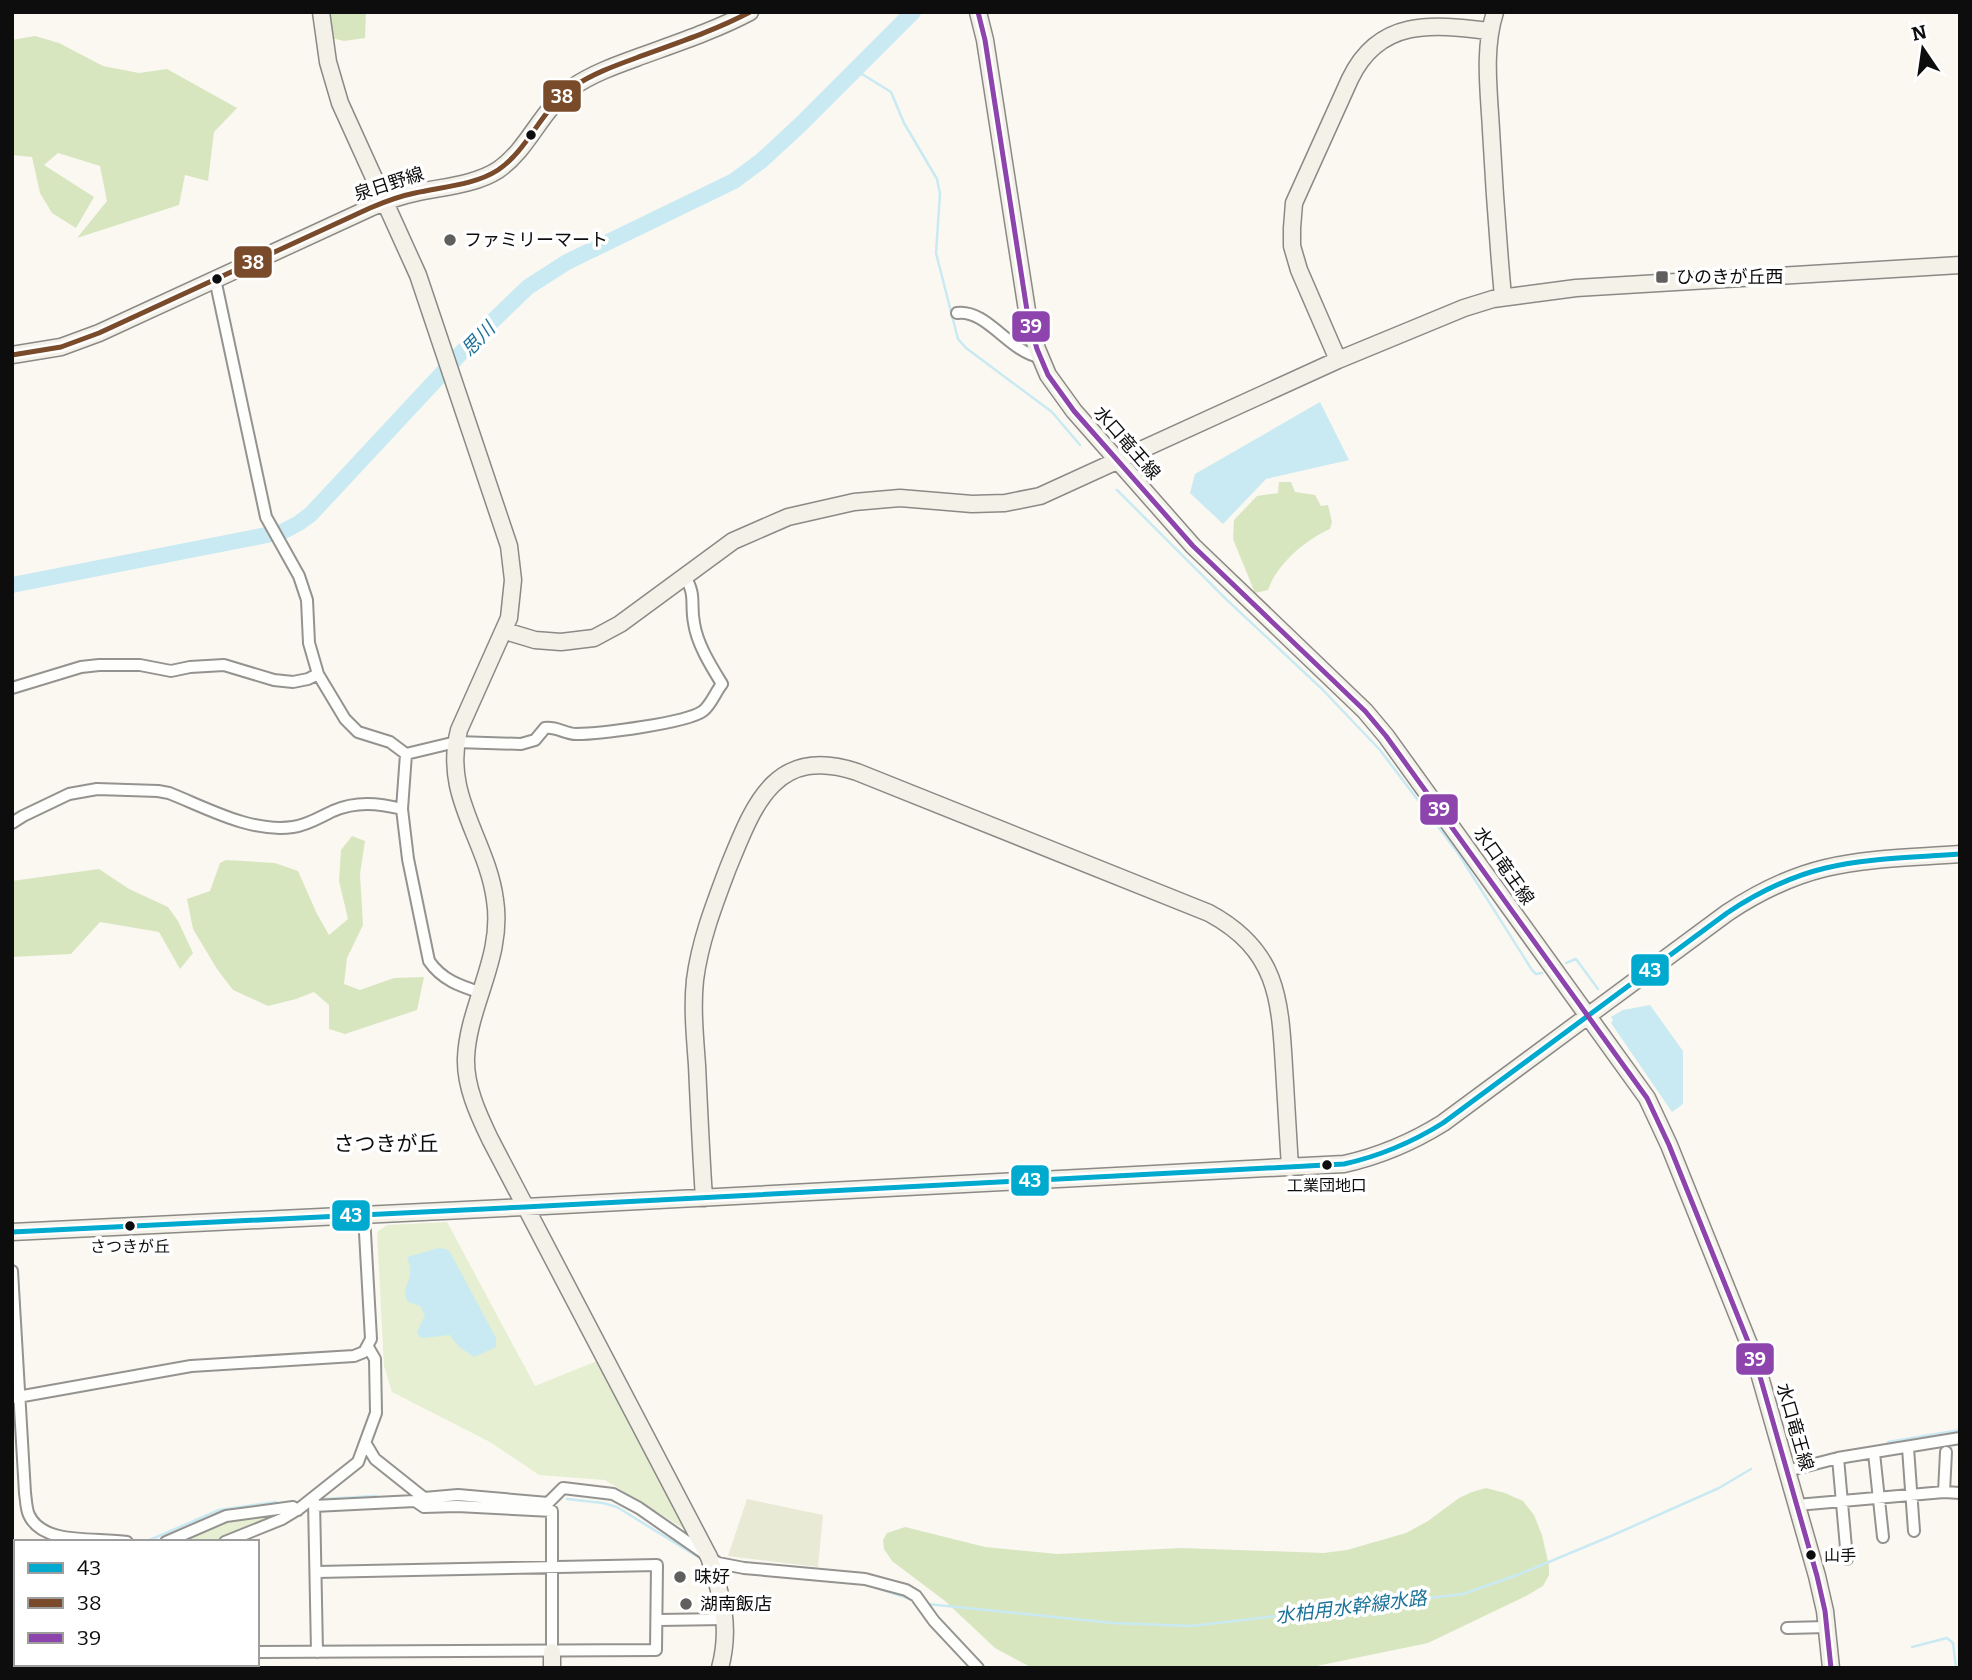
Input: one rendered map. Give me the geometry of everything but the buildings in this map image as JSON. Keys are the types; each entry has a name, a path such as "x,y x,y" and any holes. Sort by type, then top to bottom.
{"street":[{"path":"321,12 328,62 340,103 418,275 509,546 513,602 505,631 459,730 456,742 454,770 458,792 486,866 495,900 495,937 467,1047 469,1083 478,1116 709,1557 722,1595 725,1619 726,1636 720,1668"},
{"name":"泉日野線","path":"12,355 61,347 86,338 311,233 385,202 477,179 496,171 512,158 542,116 573,87 602,71 712,30 750,12"},
{"name":"水口竜王線","path":"978,12 985,40 1028,317 1040,357 1054,386 1193,546 1365,711 1387,736 1647,1098 1669,1145 1755,1359 1817,1576 1831,1668"},
{"path":"1495,12 1489,31 1488,68 1495,216 1503,297"},
{"path":"1338,360 1298,270 1292,246 1292,228 1294,203 1350,79 1356,67 1375,45 1398,32 1426,25 1489,31"},
{"path":"505,631 535,640 561,642 594,638 620,624 733,541 788,517 854,502 900,498 972,504 1005,503 1040,496 1338,360 1464,308 1503,297 1576,288 1960,265"},
{"path":"215,279 268,525 299,576 307,600 309,643 318,674 345,719 358,732 390,742 406,754"},
{"path":"957,313 966,312 980,318 1017,348 1029,355 1040,357"},
{"path":"406,754 456,742 521,744 535,740 545,728 550,727 573,734 597,732 678,721 704,711 722,684 710,663 694,623 692,589 684,575"},
{"path":"12,688 81,667 99,665 140,666 170,671 224,665 274,680 293,682 318,674"},
{"path":"406,754 402,809 408,859 429,961 437,972 456,984 482,993"},
{"path":"704,1198 694,1009 699,956 706,926 756,804 771,785 786,774 816,765 844,767 1209,914 1248,941 1269,970 1279,999 1290,1168"},
{"path":"12,823 69,794 97,789 169,793 260,826 292,827 352,804 381,804 402,809"},
{"path":"12,1231 1344,1164 1368,1158 1420,1137 1467,1106 1754,894 1810,870 1847,862 1960,854"},
{"path":"16,1397 191,1366 354,1356 364,1352 372,1339 364,1215"},
{"path":"12,1271 16,1397 29,1514 41,1531 56,1537 108,1540"},
{"path":"230,1540 282,1519 314,1502 358,1462 373,1425 377,1402 375,1359 368,1347"},
{"path":"1787,1471 1838,1458 1960,1438"},
{"path":"366,1444 375,1459 431,1502 552,1511 552,1660"},
{"path":"1908,1448 1914,1531"},
{"path":"1944,1492 1946,1452"},
{"path":"1874,1453 1883,1537"},
{"path":"1838,1458 1847,1559"},
{"path":"314,1502 415,1501 424,1507 431,1502 458,1495 548,1503 563,1488 613,1494 639,1508 718,1563 865,1579 906,1590 916,1596 963,1654 978,1668"},
{"path":"1797,1505 1944,1492 1960,1493"},
{"path":"314,1502 317,1652"},
{"path":"170,1540 238,1513 293,1507 298,1510"},
{"path":"259,1652 552,1660 656,1650 657,1565 317,1572"},
{"path":"658,1620 725,1619"},
{"path":"1787,1628 1827,1628"}],"green space":[{"path":"329,12 366,12 365,38 344,41 332,38"},
{"path":"35,36 59,43 103,66 139,73 167,69 237,108 214,132 208,181 185,175 179,205 77,238 107,201 100,166 58,153 44,165 94,197 76,228 52,213 40,193 32,157 12,155 12,40"},
{"path":"1279,482 1291,482 1295,492 1315,495 1321,506 1328,505 1332,522 1330,529 1302,546 1285,562 1268,590 1255,593 1233,539 1234,520 1257,496 1278,493"},
{"path":"352,836 365,841 360,874 363,925 347,958 344,984 360,990 394,978 424,977 417,1010 345,1034 329,1029 329,1005 314,992 268,1006 233,990 193,929 187,899 210,891 220,863 226,860 275,863 298,871 329,935 348,919 339,881 341,850"},
{"path":"99,869 129,889 168,907 178,921 193,953 180,969 159,932 100,922 71,954 12,957 12,881"},
{"path":"447,1222 535,1386 597,1361 686,1530 605,1480 539,1475 490,1442 392,1392 384,1366 377,1232 387,1225"},
{"path":"1486,1488 1523,1501 1534,1515 1549,1566 1549,1575 1543,1586 1428,1643 1307,1668 1032,1668 995,1648 945,1601 892,1561 884,1549 883,1540 887,1533 905,1527 985,1547 1057,1554 1182,1548 1323,1553 1347,1550 1406,1533 1428,1521 1459,1498"},
{"path":"747,1499 823,1515 818,1567 728,1556"},
{"path":"290,1510 219,1540 178,1540 232,1517"}],"water":[{"path":"1320,402 1349,460 1266,479 1223,524 1190,493 1195,474"},
{"path":"1650,1005 1683,1051 1683,1104 1672,1112 1611,1023 1611,1017 1623,1010"},
{"path":"439,1248 450,1252 496,1338 496,1347 474,1357 459,1347 450,1335 422,1338 418,1335 425,1315 420,1306 408,1302 406,1298 410,1272 407,1257"}],"waterway":[{"name":"思川","path":"12,585 282,532 299,523 311,514 475,338 528,287 567,262 734,181 761,161 800,125 913,12"},
{"path":"848,75 862,74 891,92 904,123 937,179 940,194 936,253 958,339 966,348 1052,412 1080,445"},
{"path":"1117,490 1227,600 1322,689 1380,750 1458,853 1532,970 1536,974 1542,973"},
{"path":"1566,963 1576,959 1598,989"},
{"name":"水柏用水幹線水路","path":"1888,1442 1960,1430"},
{"name":"水柏用水幹線水路","path":"927,1604 1113,1623 1192,1626 1463,1594 1520,1574 1611,1536 1719,1488 1751,1469"},
{"name":"水柏用水幹線水路","path":"322,1499 376,1496"},
{"name":"水柏用水幹線水路","path":"567,1499 617,1507 698,1557"},
{"name":"水柏用水幹線水路","path":"150,1540 219,1510 276,1502"},
{"name":"水柏用水幹線水路","path":"874,1587 910,1599"},
{"path":"1912,1647 1947,1638 1953,1643 1956,1668"}],"transit line":[{"name":"38","path":"12,355 61,347 99,333 386,201 489,175 509,161 552,106 580,82 750,12"},
{"name":"39","path":"978,12 985,40 1028,317 1048,375 1074,411 1193,546 1365,711 1386,736 1647,1098 1669,1145 1755,1359 1817,1576 1825,1611 1831,1668"},
{"name":"43","path":"12,1232 1344,1164 1395,1148 1443,1123 1727,913 1757,895 1785,881 1839,865 1960,854"}],"place":[{"name":"ファミリーマート","path":"450,240"},
{"name":"ひのきが丘西","path":"1662,277"},
{"name":"工業団地口","path":"1327,1165"},
{"name":"さつきが丘","path":"130,1226"},
{"name":"山手","path":"1811,1555"},
{"name":"味好","path":"680,1577"},
{"name":"湖南飯店","path":"686,1604"}],"district":[{"name":"さつきが丘","path":"386,1144"}]}
